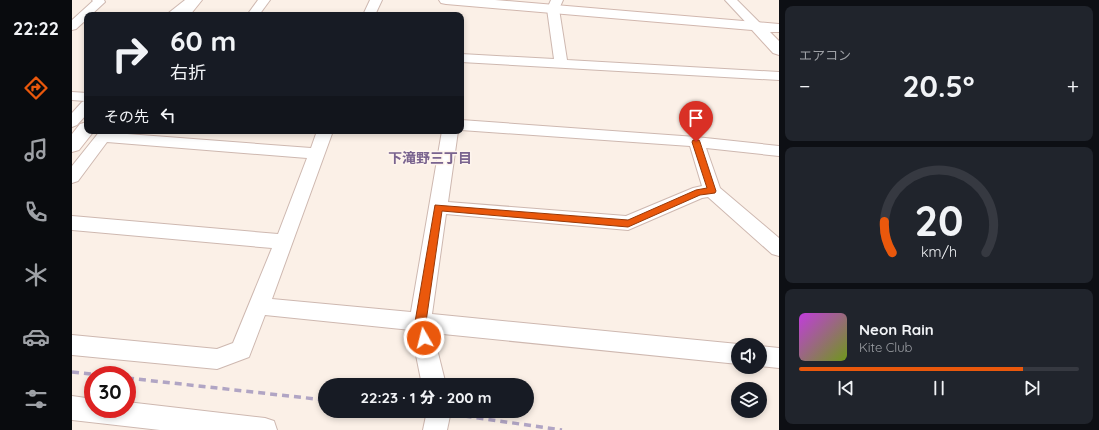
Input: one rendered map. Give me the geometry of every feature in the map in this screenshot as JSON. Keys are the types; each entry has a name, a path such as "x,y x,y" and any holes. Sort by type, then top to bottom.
{"street":[{"path":"88,12 99,2 98,0"},
{"path":"176,12 192,0"},
{"path":"185,12 195,0"},
{"path":"196,12 199,0"},
{"path":"255,12 264,0"},
{"path":"370,12 376,0"},
{"path":"446,0 555,4 779,28"},
{"path":"730,0 779,50"},
{"path":"555,4 561,63"},
{"path":"72,26 84,15"},
{"path":"464,58 779,76"},
{"path":"72,96 84,97"},
{"path":"72,122 84,108"},
{"path":"464,125 696,142 779,151"},
{"path":"72,146 96,134"},
{"path":"72,177 99,134"},
{"path":"120,134 317,154"},
{"path":"72,345 217,359 241,350 284,242 324,134"},
{"path":"432,378 420,322 450,134"},
{"path":"696,142 712,191 779,249"},
{"path":"438,207 628,223 699,192 712,191"},
{"path":"72,223 284,242"},
{"path":"258,306 731,353"},
{"path":"767,357 779,358"},
{"path":"72,408 265,430"},
{"path":"435,430 438,418"}],"railway":[{"path":"72,372 84,373"},
{"path":"136,379 318,399"},
{"path":"478,418 562,430"}],"district":[{"name":"下滝野三丁目","path":"430,158"}],"route":[{"path":"424,338 420,322 438,207 628,223 699,192 712,191 696,142"}]}
